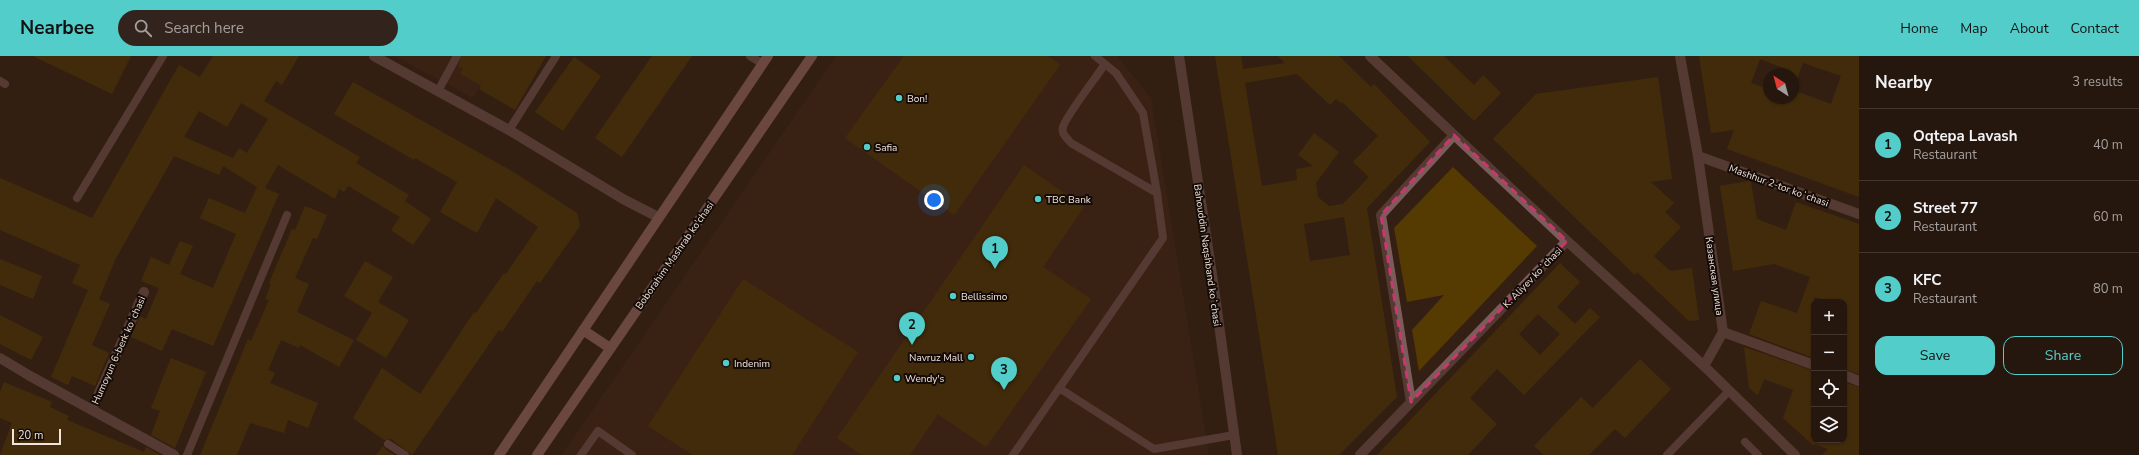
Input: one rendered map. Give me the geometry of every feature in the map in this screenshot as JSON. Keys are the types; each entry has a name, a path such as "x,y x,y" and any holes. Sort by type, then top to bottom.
{"main road":[{"name":"Boborahim Mashrab ko'chasi","path":"538,455 610,348 812,56"},
{"path":"500,455 658,217 766,60"},
{"path":"583,330 610,348"}],"street":[{"path":"374,56 509,130 623,199 658,217"},
{"name":"Bahouddin Naqshband koʻchasi","path":"1179,56 1213,281 1237,455"},
{"name":"K. Aliyev koʻchasi","path":"1360,455 1567,241 1370,56"},
{"name":"Казанская улица","path":"1680,56 1698,156 1723,332"},
{"path":"1411,402 1381,215 1454,135"},
{"name":"Mashhur 2-tor koʻchasi","path":"1698,156 1859,214"},
{"path":"1567,241 1704,366 1795,455"},
{"name":"Humoyun 6-berk koʻchasi","path":"92,409 144,292"},
{"path":"1704,366 1723,332 1811,364"},
{"name":"Humoyun 6-berk koʻchasi","path":"0,358 174,455"},
{"path":"1847,376 1859,381"}],"lane":[{"path":"77,198 163,56"},
{"path":"438,91 457,56"},
{"path":"509,130 556,56"},
{"path":"750,56 766,60"},
{"path":"1013,455 1163,238 1143,113 1116,73 1095,56"},
{"path":"1105,64 1063,127 1064,135 1071,143 1157,193"},
{"path":"187,455 287,216"},
{"path":"1059,388 1154,449 1234,435"},
{"path":"1667,455 1729,391"},
{"path":"581,455 598,431 632,455"},
{"path":"1745,442 1758,455"},
{"path":"388,444 405,455"}],"highlighted area":[{"path":"1454,135 1567,241 1411,402 1381,215"}],"shaded area":[{"path":"395,56 497,56 473,98"},
{"name":"Navruz Mall","path":"836,56 1117,56 1151,98 1209,455 562,455"}],"building":[{"path":"33,56 131,56 112,94"},
{"path":"213,56 299,56 282,85 276,81 264,101 360,157 356,163 409,195 405,201 431,219 413,245 391,230 400,217 348,186 344,192 339,189 335,199 278,165 265,188 279,194 213,346 172,329 162,351 131,337 140,316 146,319 159,288 141,281 151,257 169,265 180,241 193,246 180,274 213,288 236,234 200,218 209,198 245,213 257,187 223,166 219,175 174,156 116,258 99,299 110,304 92,345 109,353 95,386 72,376 68,385 51,377 88,290 72,283 80,265 0,230 0,178 92,218 179,65 200,77","holes":["241,103 268,119 247,153 239,148 233,158 184,137 199,111 227,127"]},
{"path":"462,56 546,56 515,110 479,89 481,85 460,74 463,69 458,66"},
{"path":"652,56 692,56 622,157 595,138"},
{"path":"904,56 1048,56 1060,65 954,215 845,138"},
{"path":"1215,56 1241,56 1243,69 1285,63 1278,56 1339,56 1371,87 1374,84 1430,142 1367,208 1397,397 1339,455 1278,455","holes":["1297,74 1330,105 1336,99 1341,103 1342,102 1378,136 1353,162 1369,177 1343,204 1329,206 1318,197 1316,183 1339,152 1314,133 1298,155 1313,166 1296,169 1297,180 1262,186 1245,83","1344,217 1350,255 1310,261 1304,224"]},
{"path":"1408,56 1444,56 1474,85 1483,75 1501,93 1474,121"},
{"path":"1699,56 1859,56 1859,197 1727,149 1734,130 1711,133"},
{"path":"574,57 601,76 563,131 535,112"},
{"path":"1658,77 1672,179 1651,182 1674,203 1665,212 1681,227 1654,256 1670,271 1692,268 1699,320 1689,321 1637,272 1635,275 1493,139 1536,94"},
{"path":"353,82 512,171 577,213 580,226 540,283 537,281 502,332 499,330 412,455 391,439 384,440 353,418 382,368 420,394 474,312 476,313 504,273 506,274 538,227 496,198 477,233 440,212 457,182 415,158 414,160 334,114"},
{"name":"Navruz Mall","path":"1024,165 1084,207 1043,267 1091,299 986,447 938,414 910,455 862,455 837,438"},
{"path":"1453,167 1537,246 1419,371 1412,330 1444,295 1407,302 1394,228"},
{"path":"1749,181 1751,182 1757,219 1786,230 1796,202 1859,224 1859,374 1847,370 1847,299 1820,299 1814,297 1814,299 1811,299 1811,357 1749,334 1761,301 1797,313 1810,277 1774,264 1733,271 1720,186"},
{"path":"305,206 327,215 317,239 313,238 295,278 309,284 297,312 354,340 339,367 300,345 299,348 281,340 268,370 275,373 270,383 318,403 308,428 288,420 284,433 250,423 237,455 200,455 248,339 251,341 269,300 265,299 271,284 269,283 292,229 295,230"},
{"path":"0,259 42,276 33,299 0,285"},
{"path":"365,261 393,277 378,302 409,320 386,358 356,340 372,313 344,296"},
{"path":"1560,263 1580,282 1557,307 1575,324 1590,308 1600,317 1524,395 1497,369 1470,398 1497,424 1468,455 1377,455","holes":["1538,314 1560,334 1540,355 1519,334"]},
{"path":"743,279 858,352 792,455 693,455 648,426"},
{"path":"0,315 43,337 31,360 0,344"},
{"path":"1744,347 1811,370 1811,443 1847,443 1847,383 1859,387 1859,455 1822,455 1828,449 1814,444 1814,446 1783,418 1793,390 1764,379 1758,395 1749,388"},
{"path":"171,358 206,372 175,448 151,435 160,411 151,408"},
{"path":"1640,359 1671,389 1625,438 1615,429 1589,455 1544,455 1534,446 1581,397 1593,408"},
{"path":"4,382 52,402 50,407 69,416 67,420 144,452 146,447 160,455 0,455 12,423 0,418 0,392"},
{"path":"383,446 385,449 395,455 376,455"}],"place":[{"name":"Bon!","path":"899,98"},
{"name":"Safia","path":"867,147"},
{"name":"TBC Bank","path":"1038,199"},
{"name":"Oqtepa Lavash","path":"995,269"},
{"name":"Bellissimo","path":"953,296"},
{"name":"Street 77","path":"912,345"},
{"name":"Navruz Mall","path":"971,357"},
{"name":"Indenim","path":"726,363"},
{"name":"Wendy's","path":"897,378"},
{"name":"KFC","path":"1004,390"}]}
